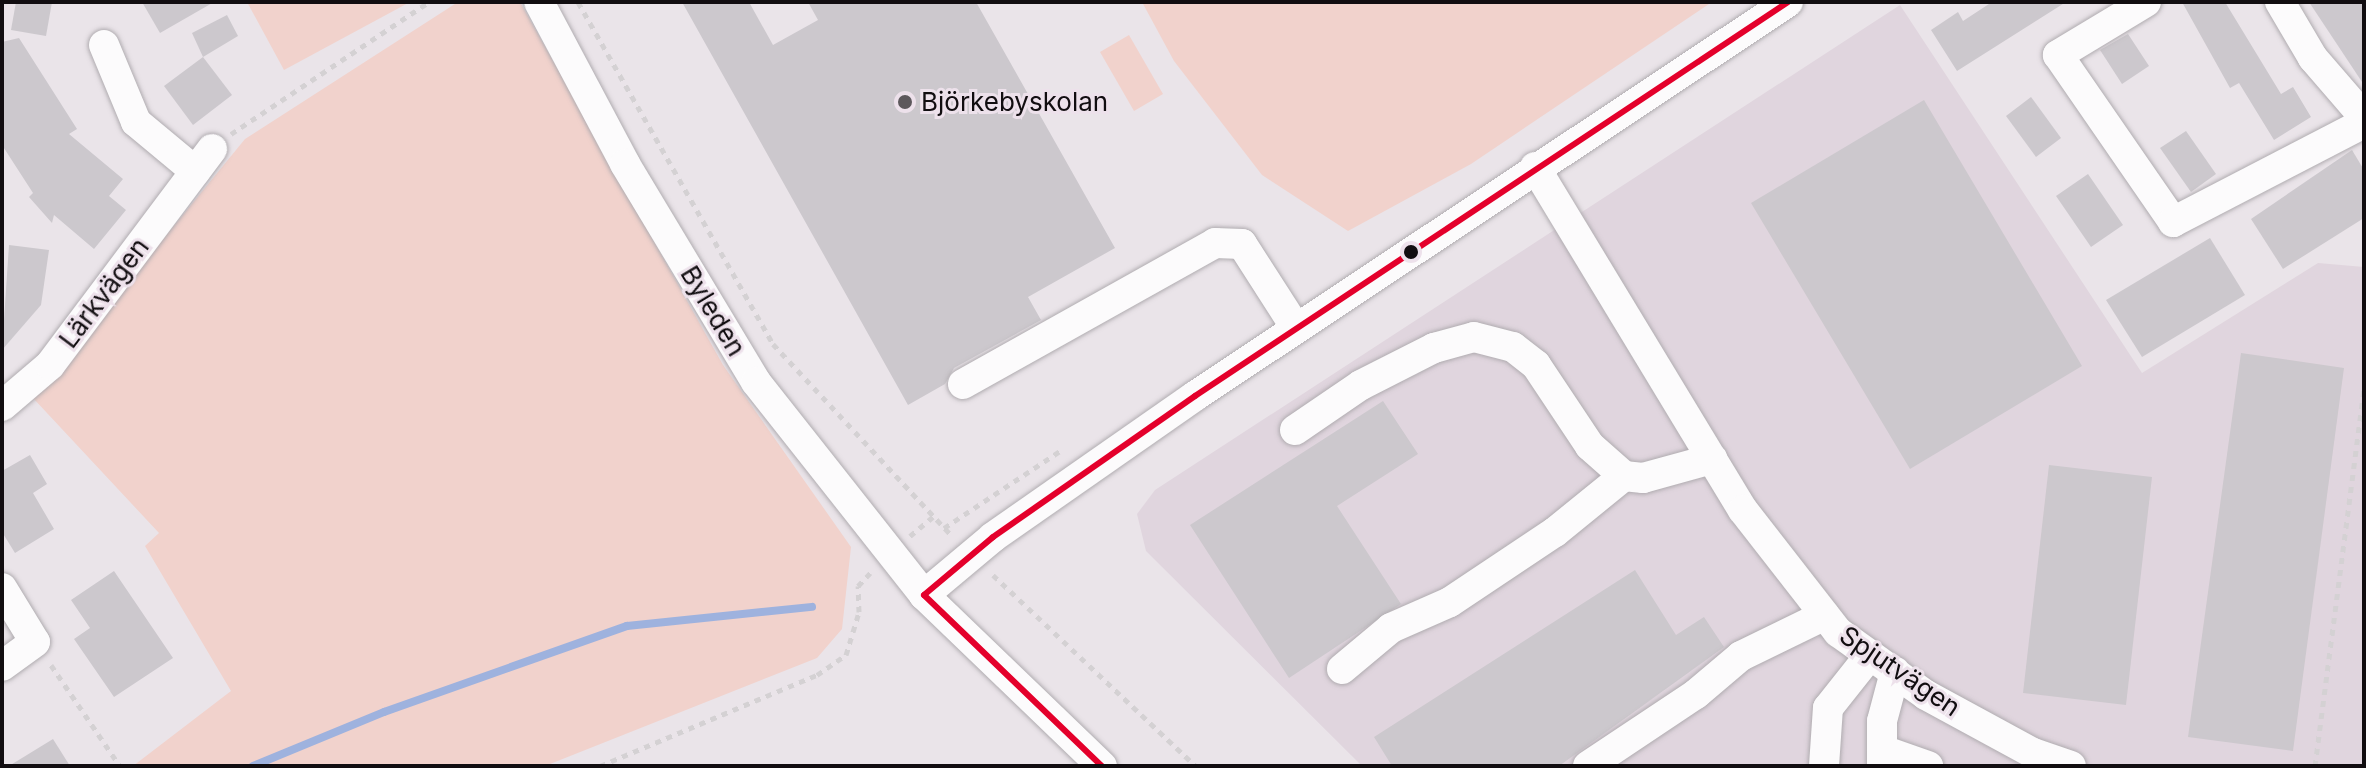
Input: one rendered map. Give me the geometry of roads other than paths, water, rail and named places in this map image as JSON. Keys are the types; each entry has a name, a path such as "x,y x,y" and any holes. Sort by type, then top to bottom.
{"street":[{"name":"Byleden","path":"539,2 625,164 756,382 888,554 924,595 1102,766"},
{"path":"924,595 972,555 1296,328 1788,2"},
{"path":"2146,2 2058,55 2173,222 2364,123"},
{"path":"2280,2 2313,58 2364,117"},
{"name":"Lärkvägen","path":"2,406 50,365 203,160 136,122 104,45"},
{"name":"Spjutvägen","path":"1535,167 1743,510 1825,615 1870,655 1895,672 2033,753 2071,766"},
{"path":"963,384 1215,243 1242,244 1296,328"},
{"path":"1295,430 1361,385 1434,348 1474,337 1513,347 1536,365 1590,446 1624,476 1643,478 1712,459"},
{"path":"1342,669 1391,628 1450,602 1555,532 1624,476"},
{"path":"2,588 35,642 2,666"},
{"path":"1588,766 1696,694 1741,656 1825,615"},
{"path":"1824,766 1828,708 1870,655"},
{"path":"1895,672 1882,721 1882,758 1928,766"}],"waterway":[{"path":"253,766 384,712 627,626 812,607"}],"place":[{"name":"Björkebyskolan","path":"905,102"}]}
